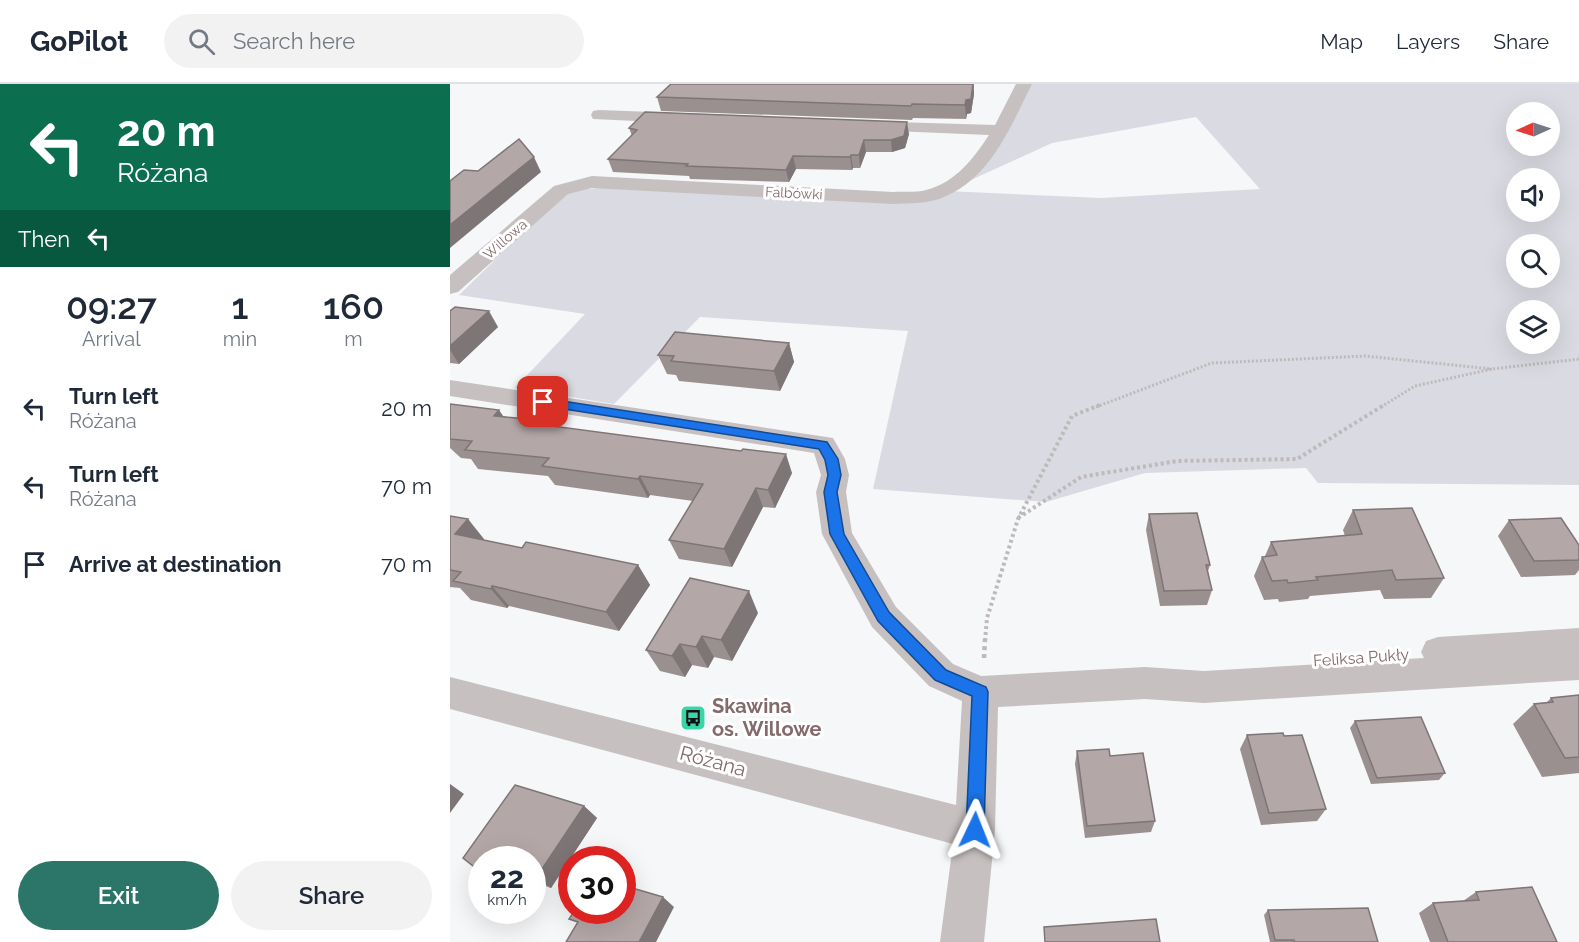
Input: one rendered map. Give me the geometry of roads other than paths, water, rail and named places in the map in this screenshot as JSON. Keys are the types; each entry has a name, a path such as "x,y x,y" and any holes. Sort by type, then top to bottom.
{"street":[{"name":"Falbówki","path":"561,190 592,182 893,198 931,195 958,183 975,169 1000,130 1024,84"},
{"path":"599,115 694,119"},
{"path":"847,124 1000,130"},
{"name":"Willowa","path":"450,287 561,190"},
{"path":"450,388 823,445 831,459 834,475 831,492 837,534 884,617 941,675 980,692 975,830 962,942"},
{"name":"Feliksa Pukły","path":"1145,683 1203,667 1579,643"},
{"name":"Feliksa Pukły","path":"980,692 1145,683 1204,687 1579,665"},
{"name":"Różana","path":"450,693 975,830"}],"place":[{"name":"Skawina os. Willowe","path":"693,718"}]}
